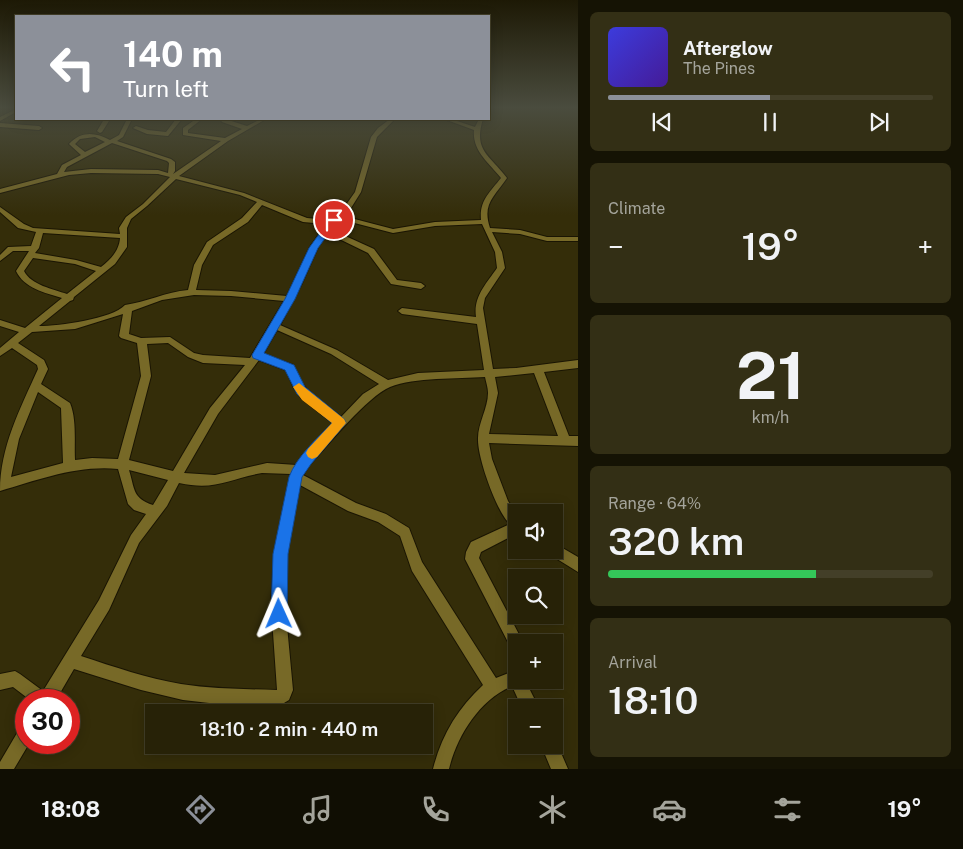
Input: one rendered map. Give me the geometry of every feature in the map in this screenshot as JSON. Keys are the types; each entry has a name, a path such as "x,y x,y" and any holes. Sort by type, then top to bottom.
{"street":[{"path":"72,144 84,155"},
{"path":"60,174 64,166 107,144"},
{"path":"117,144 169,160 172,162 173,174"},
{"path":"0,353 70,298 119,255 124,236 123,228 128,218 145,205 173,174 220,144"},
{"path":"54,689 104,605 135,539 156,512 200,432 255,359 290,299 314,248 331,223 352,202 360,187 371,144"},
{"path":"479,144 481,152 504,178 485,204 483,214 502,263 501,268 481,298 479,308 492,392 483,438 486,459 508,512"},
{"path":"0,191 60,174 139,170 173,174 242,194 306,220 393,232 435,224 487,226 547,239 578,239"},
{"path":"191,294 198,265 210,244 238,226 262,201"},
{"path":"0,208 20,226 40,231 124,236"},
{"path":"331,223 371,251 394,282 421,286"},
{"path":"40,231 33,251 20,271 21,276 29,282 70,298"},
{"path":"0,259 11,249 33,251 103,270"},
{"path":"0,322 30,330 82,325 128,307 170,295 254,296 290,299"},
{"path":"128,307 124,336 141,341 170,340 192,355 203,359 255,359 290,368 301,390 340,423"},
{"path":"402,311 481,321"},
{"path":"275,326 334,352 387,384"},
{"path":"141,341 144,351 146,376 122,464 132,500 138,506 156,512"},
{"path":"12,344 44,366 9,451 2,485 69,466 122,464 190,480 208,481 225,479 256,469 275,467 297,474 352,507 382,518 400,527 405,532 418,566 493,687"},
{"path":"72,661 132,680 180,692 211,696 278,698 284,695 278,604 284,531 297,474 340,423 367,397 387,384 418,377 538,370 578,364"},
{"path":"538,370 566,441"},
{"path":"36,386 66,406 69,466"},
{"path":"483,438 578,441"},
{"path":"508,532 476,547 472,552 472,559 511,634"},
{"path":"563,556 578,565"},
{"path":"0,682 15,679 28,689"},
{"path":"441,769 456,729 493,687 508,681"},
{"path":"5,769 15,752"},
{"path":"553,754 560,769"}],"slow traffic":[{"path":"299,387 306,396 340,423 312,453"}],"route":[{"path":"279,614 280,554 298,470 340,423 306,396 298,386 290,368 257,355 290,299 314,248 326,230 328,222 334,220"}]}
